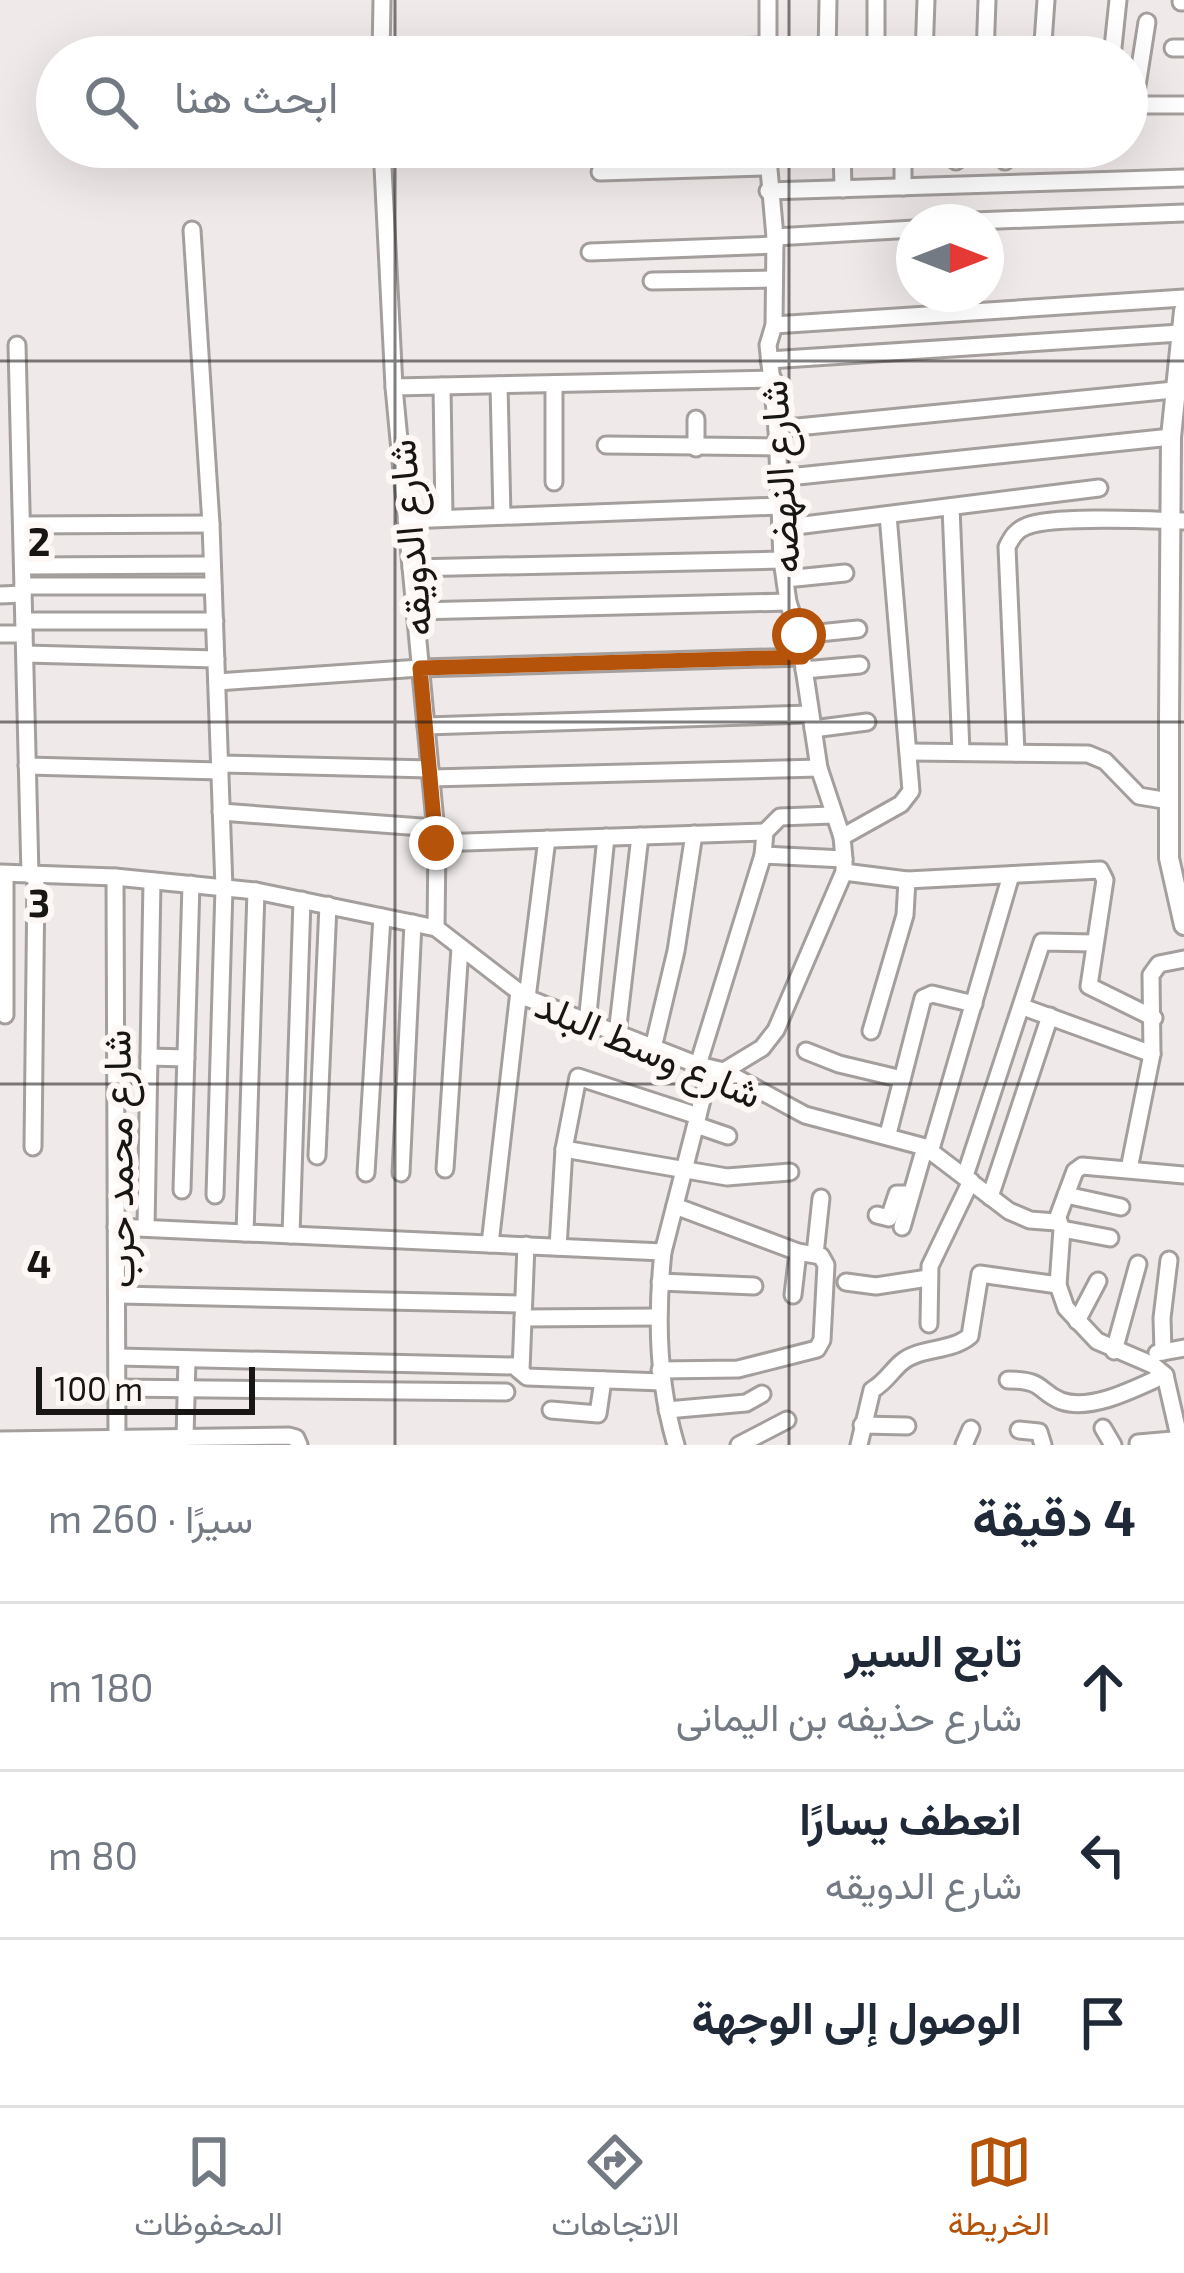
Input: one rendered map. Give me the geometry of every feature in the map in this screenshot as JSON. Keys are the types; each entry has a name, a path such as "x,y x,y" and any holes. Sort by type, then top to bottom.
{"street":[{"path":"381,36 382,0"},
{"path":"767,0 768,36"},
{"path":"827,36 828,0"},
{"path":"876,0 876,36"},
{"path":"925,36 926,0"},
{"path":"986,36 987,0"},
{"path":"1043,36 1046,0"},
{"path":"1114,36 1118,0"},
{"path":"1144,36 1147,22"},
{"path":"1148,105 1184,105"},
{"name":"شارع الدويقه","path":"383,168 394,387 436,836 436,928"},
{"path":"600,172 734,168"},
{"name":"شارع النهضه","path":"767,168 775,241 774,325 767,345 777,429 782,560 820,768 842,837 844,866"},
{"path":"842,168 843,189"},
{"path":"903,168 903,187"},
{"path":"768,191 1184,178"},
{"path":"1004,219 1184,213"},
{"path":"192,230 211,524 224,887 215,1195"},
{"path":"590,252 896,231"},
{"path":"652,281 774,278"},
{"path":"774,325 1184,298"},
{"path":"769,360 1183,321 1175,441 1174,794 1183,916"},
{"path":"17,345 33,875 33,1147"},
{"path":"394,387 773,379"},
{"path":"554,384 554,482"},
{"path":"499,385 502,516"},
{"path":"442,386 444,518"},
{"path":"777,429 1179,389"},
{"path":"696,419 696,448"},
{"path":"779,478 1175,441"},
{"path":"606,445 778,447"},
{"path":"0,457 20,456"},
{"path":"780,528 1100,488"},
{"path":"406,520 780,506"},
{"path":"951,507 961,752"},
{"path":"842,837 909,796 888,515"},
{"path":"1016,753 1007,547 1019,530 1042,522 1177,520"},
{"path":"22,525 211,524"},
{"path":"411,568 782,560"},
{"path":"0,561 212,565"},
{"path":"786,579 845,573"},
{"path":"0,595 23,590 213,586"},
{"path":"415,611 788,602"},
{"path":"0,634 24,627 214,621"},
{"path":"799,635 858,628"},
{"path":"25,654 216,659"},
{"path":"217,682 420,668 860,665"},
{"path":"426,726 867,722"},
{"path":"909,752 1099,757 1138,796 1174,794"},
{"path":"27,766 431,774 820,768"},
{"path":"221,812 436,836 547,839 765,832"},
{"path":"676,1445 661,1376 658,1317 663,1252 765,832 780,817 832,815"},
{"path":"653,1048 676,951 694,834"},
{"path":"617,1034 640,836"},
{"path":"587,1022 606,837"},
{"path":"490,1244 547,839"},
{"path":"763,855 908,880 1098,869 1105,880 1090,986 1154,1018"},
{"path":"711,1068 762,1048 776,1030 844,866"},
{"path":"3,873 5,1015"},
{"name":"شارع وسط البلد","path":"3,873 256,891 436,928 523,994 711,1068 805,1115 928,1148 990,1197 1030,1220 1110,1238"},
{"path":"902,1227 1011,875"},
{"name":"شارع محمد حرب","path":"115,878 117,1440"},
{"path":"871,1031 905,914 908,880"},
{"path":"146,1228 152,881"},
{"path":"182,1190 191,884"},
{"path":"245,1233 256,891"},
{"path":"291,1235 302,900"},
{"path":"316,1156 328,905"},
{"path":"366,1173 382,917"},
{"path":"401,1173 413,923"},
{"path":"929,1324 928,1278 933,1257 968,1178 1044,941 1094,944"},
{"path":"445,1169 460,949"},
{"path":"1129,1169 1152,1054 1154,968 1184,959"},
{"path":"888,1134 923,998 932,994 974,1004"},
{"path":"1023,1007 1152,1054"},
{"path":"990,1197 1050,1016"},
{"path":"806,1051 902,1079"},
{"path":"149,1057 186,1058"},
{"path":"558,1247 564,1149 580,1076 728,1136"},
{"path":"564,1149 727,1177 790,1172"},
{"path":"1138,1443 1182,1442 1165,1375 1153,1365 1114,1351 1066,1308 1058,1286 1060,1224 1075,1171 1082,1166 1184,1174"},
{"path":"877,1215 889,1218 897,1194 911,1194"},
{"path":"1066,1195 1121,1207"},
{"path":"118,1357 514,1366 527,1377 603,1380 738,1369 817,1348 822,1340 826,1265 807,1253 675,1206"},
{"path":"793,1295 815,1206"},
{"path":"116,1227 663,1252"},
{"path":"521,1370 526,1245"},
{"path":"1162,1352 1169,1259"},
{"path":"1114,1351 1138,1264"},
{"path":"860,1445 870,1393 887,1382 904,1360 970,1336 980,1274 1058,1286"},
{"path":"846,1282 876,1286 928,1278"},
{"path":"660,1282 754,1286"},
{"path":"1077,1321 1098,1282"},
{"path":"119,1294 658,1317"},
{"path":"1130,1358 1184,1348"},
{"path":"185,1438 187,1359"},
{"path":"1008,1380 1035,1382 1065,1402 1100,1401 1165,1375"},
{"path":"551,1410 599,1414 603,1380"},
{"path":"118,1388 506,1392"},
{"path":"667,1410 746,1402 762,1394"},
{"path":"740,1445 788,1420"},
{"path":"862,1425 908,1426"},
{"path":"1103,1428 1113,1445"},
{"path":"1019,1430 1040,1432 1043,1445"},
{"path":"0,1440 241,1441 289,1436 299,1445"}],"route":[{"path":"436,843 420,668 802,657 799,635"}]}
